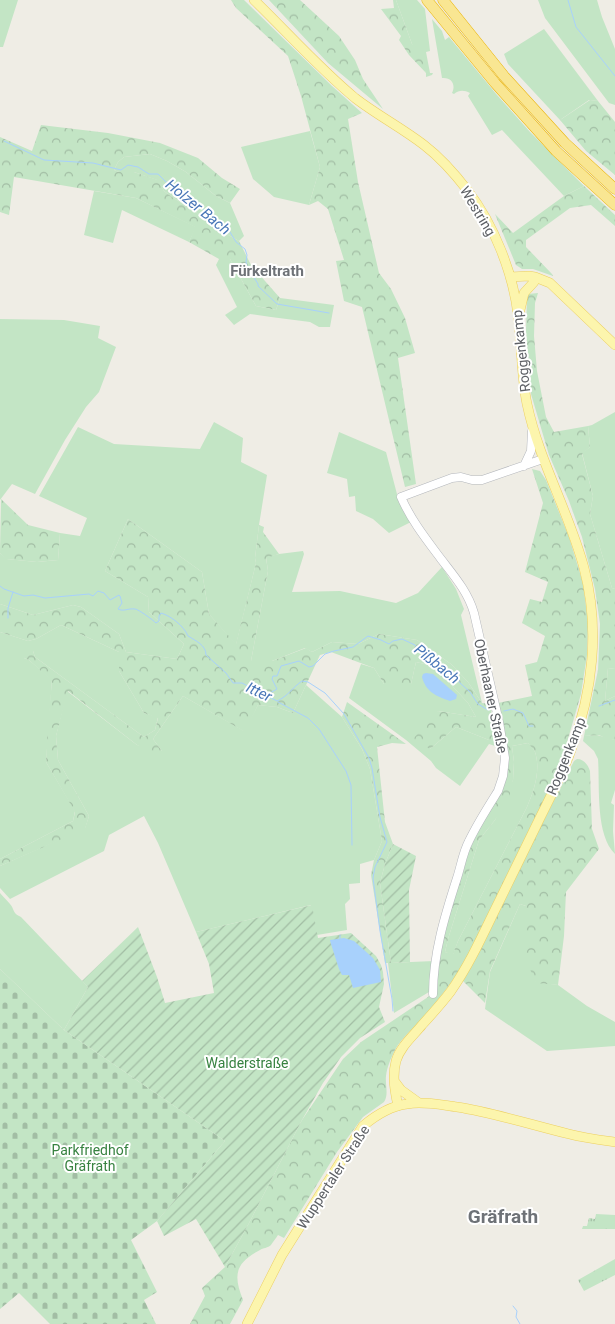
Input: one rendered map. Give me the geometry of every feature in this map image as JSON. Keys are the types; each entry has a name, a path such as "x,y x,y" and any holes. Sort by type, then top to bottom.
{"highway":[{"path":"443,0 504,76 565,143 615,189"},
{"path":"429,3 495,83 556,151 615,204"}],"main road":[{"name":"Westring","path":"254,0 353,96 382,118 422,143 452,172 470,194 484,217 501,252 511,281"},
{"path":"511,281 529,276 535,277 556,288 615,345"},
{"path":"511,281 544,281"},
{"name":"Roggenkamp","path":"398,1106 394,1082 397,1058 401,1050 450,991 471,958 566,764 584,711 591,673 592,624 583,564 532,426 523,378 518,315 511,281"},
{"path":"518,315 524,293 534,282"},
{"path":"394,1082 401,1090 419,1103"},
{"name":"Wuppertaler Straße","path":"247,1324 282,1255 363,1126 382,1112 409,1103 479,1110 571,1134 615,1142"}],"street":[{"path":"524,466 531,451 532,426"},
{"path":"524,466 543,459"},
{"name":"Oberhaaner Straße","path":"433,994 435,968 443,922 452,892 468,842 501,784 505,758 470,600 462,586 424,536 401,497 452,478 462,477 482,480 524,466"}],"green space":[{"path":"0,0 18,0 3,47 0,47"},
{"path":"231,0 244,0 362,113 348,119 358,182 379,273 391,289 405,318 415,353 398,358 416,484 405,487 362,307 344,301 336,261 344,260 328,209 318,201 309,205 320,167 288,56 236,8"},
{"path":"269,0 300,0 339,36 355,60 363,79 383,109 328,63"},
{"path":"393,0 396,0 412,44 421,51 426,73 409,55 399,40 401,36 381,9 394,8"},
{"path":"396,0 417,0 425,9 430,51 426,52 432,75 426,77"},
{"path":"538,0 597,0 615,49 615,105 609,103 545,18"},
{"path":"432,19 442,31 445,40 449,37 530,132 584,186 564,196 502,130 492,135 468,96 470,93 462,91 452,93 454,87 451,80 442,78"},
{"path":"544,29 598,101 589,100 560,120 508,64 504,54"},
{"path":"590,100 598,101 615,122 615,175 586,151 560,120"},
{"path":"41,125 108,133 160,143 198,158 222,178 240,189 230,203 216,196 186,172 150,154 124,157 118,162 114,170 134,172 158,180 164,191 239,241 251,265 280,298 276,310 256,306 230,259 219,259 189,242 195,227 136,198 14,177 9,215 0,212 0,137 32,151"},
{"path":"310,131 320,167 309,205 274,197 253,179 241,147"},
{"path":"150,154 186,172 216,196 230,203 244,236 239,241 223,232 164,191 157,180 134,172 114,170 118,162 124,157"},
{"path":"584,186 615,215 615,226 591,205 570,208 526,240 526,247 553,276 533,269 522,269 516,265 495,214 513,233 564,196"},
{"path":"94,191 136,198 196,227 189,242 122,210 113,243 84,235"},
{"path":"219,259 230,259 256,306 276,310 280,298 334,305 330,327 319,327 310,322 250,314 234,325 225,315 237,307 216,265"},
{"path":"538,293 535,303 534,336 537,371 546,417 554,432 588,426 590,447 582,454 593,496 590,514 612,588 615,589 615,669 608,668 605,701 615,696 615,740 599,735 584,736 598,670 600,624 595,589 582,537 549,455 531,394 526,331 527,297 528,294"},
{"path":"0,319 64,320 100,326 98,338 116,347 99,392 86,407 65,440 35,494 12,484 0,500"},
{"path":"615,412 615,589 612,588 590,514 593,496 582,453 590,447 588,426"},
{"path":"214,422 243,438 241,462 267,475 259,525 256,563 236,645 209,614 202,572 128,519 105,571 148,597 149,612 184,644 177,659 126,652 119,634 81,607 73,605 33,615 0,604 0,553 7,559 37,562 58,560 60,533 80,536 87,518 39,496 78,427 114,444 200,449"},
{"path":"339,432 386,452 398,498 411,522 389,533 373,519 356,511 355,496 349,497 347,479 327,473"},
{"path":"532,469 540,471 546,480 569,537 583,583 588,622 587,655 581,694 550,793 464,964 430,1010 405,1036 395,1050 389,1063 386,1079 387,1093 384,1102 363,1117 337,1152 284,1238 278,1235 270,1246 261,1249 241,1265 237,1277 243,1300 230,1324 190,1324 205,1296 202,1288 225,1267 302,1120 343,1059 361,1042 428,997 435,987 443,937 469,844 505,782 498,703 532,696 525,665 537,662 545,636 522,623 530,599 542,602 548,582 525,572 543,503","holes":["528,743 534,750 537,759 536,780 530,801 453,954 445,952 479,840 509,798 513,780 514,762 512,746"]},
{"path":"1,499 28,525 60,533 58,560 37,562 6,559 0,553"},
{"path":"128,519 202,572 209,614 236,644 256,563 259,525 264,527 263,532 279,554 266,558 268,571 251,661 272,661 306,648 312,652 332,642 358,644 379,634 417,640 451,664 468,682 482,703 490,704 498,747 489,744 489,740 456,727 430,749 413,739 438,711 476,717 468,703 433,666 416,662 411,684 400,689 384,684 374,668 331,652 320,655 293,713 277,707 258,705 245,732 183,696 153,739 162,751 158,754 137,745 68,691 56,736 58,760 89,816 85,829 0,866 0,859 73,821 75,812 46,762 52,681 29,660 24,658 28,645 35,657 144,737 155,730 158,718 144,713 119,671 119,652 61,625 36,639 28,641 0,632 0,604 33,615 73,605 81,607 119,634 126,652 177,659 184,644 149,612 148,597 105,571"},
{"path":"303,551 304,554 292,592 340,591 396,603 418,593 442,567 456,589 464,609 461,615 482,703 468,682 451,664 417,640 379,634 358,644 332,642 312,652 305,648 272,661 251,661 268,571 266,557"},
{"path":"61,625 119,652 119,671 144,713 158,717 155,730 144,737 35,657 33,651 24,658 29,660 52,680 46,762 75,811 73,821 0,859 0,632 28,641 36,639"},
{"path":"416,662 433,666 468,703 476,717 438,711 430,749 456,727 489,740 489,744 460,786 436,768 431,761 406,740 349,698 361,664 374,668 384,684 411,684"},
{"path":"608,668 615,669 615,696 605,701"},
{"path":"306,685 342,717 362,749 370,769 382,841 374,860 360,864 360,883 349,884 350,899 345,904 347,930 317,935 311,905 196,932 158,843 144,816 109,835 104,851 10,899 0,888 0,866 85,828 89,816 58,760 56,736 67,691 137,745 162,751 153,739 183,696 244,731 258,705 277,707 293,713"},
{"path":"347,702 406,744 392,743 377,747 385,822 393,844 380,883 391,963 385,963 371,875 374,860 382,841 370,769 362,749 342,717"},
{"path":"597,735 615,740 615,790 611,803 614,805 613,831 615,854 604,835 601,822 598,759 594,751 583,741 584,736"},
{"path":"528,743 533,748 537,759 536,780 530,801 458,941 453,955 445,952 479,840 495,820 513,780 514,762 512,746"},
{"path":"577,759 582,760 590,771 592,829 599,849 566,892 564,936 558,985 536,983 529,967 524,941 526,906 520,904 490,971 485,1003 462,980 574,761"},
{"path":"393,844 416,856 409,890 410,962 391,963 380,883"},
{"path":"0,893 15,913 88,987 64,1030 0,969"},
{"path":"520,904 526,906 536,982 558,985 587,1006 615,1022 615,1046 547,1051 485,1009 490,972"},
{"name":"Walderstraße","path":"312,905 318,938 351,933 376,956 383,972 384,984 379,1007 385,1022 360,1038 341,1057 323,1083 225,1267 196,1219 164,1236 157,1221 225,1141 64,1030 88,987 82,981 138,927 165,1003 214,993 209,964 196,932"},
{"path":"434,961 429,992 394,1013 388,963"},
{"name":"Parkfriedhof Gräfrath","path":"0,969 64,1030 225,1141 157,1221 131,1240 157,1292 144,1300 156,1324 50,1324 19,1293 0,1309"},
{"path":"596,1214 615,1215 615,1229 582,1229 583,1226 587,1226 589,1218 595,1219"},
{"path":"615,1259 615,1275 584,1291 578,1280"}],"water":[{"path":"426,673 433,674 457,695 456,699 450,701 432,693 422,677"},
{"path":"344,938 354,941 373,958 380,970 381,982 353,988 349,975 342,975 330,940"}],"waterway":[{"path":"568,0 576,27 615,76"},
{"name":"Holzer Bach","path":"4,141 44,160 93,163 121,170 128,165 138,167 149,174 158,174 223,224 236,242 245,249 247,266 258,286 277,304 329,313"},
{"name":"Itter","path":"0,586 24,596 33,595 45,598 89,594 93,596 98,591 104,593 110,600 119,595 122,603 118,609 137,609 156,623 159,621 161,613 177,622 188,636 202,646 206,655 226,673 233,683 242,683 277,701 302,681 308,682 325,693 344,714 369,758 372,768 380,817 387,842 375,867 373,878 393,1011"},
{"path":"8,618 8,608 13,592"},
{"name":"Pißbach","path":"269,697 270,693 277,689 272,679 273,676 277,676 281,666 299,661 309,667 313,666 325,654 353,647 368,636 389,644 402,639 415,645 418,649 438,661 470,692 478,704 488,710"},
{"name":"Pißbach","path":"599,706 615,700"},
{"path":"278,702 308,718 319,729 346,771 351,785 352,845"},
{"name":"Pißbach","path":"504,711 513,709 523,713 529,726 533,726"},
{"path":"513,1306 517,1311 516,1317 520,1324"}],"district":[{"name":"Fürkeltrath","path":"267,271"},
{"name":"Gräfrath","path":"503,1216"}]}
